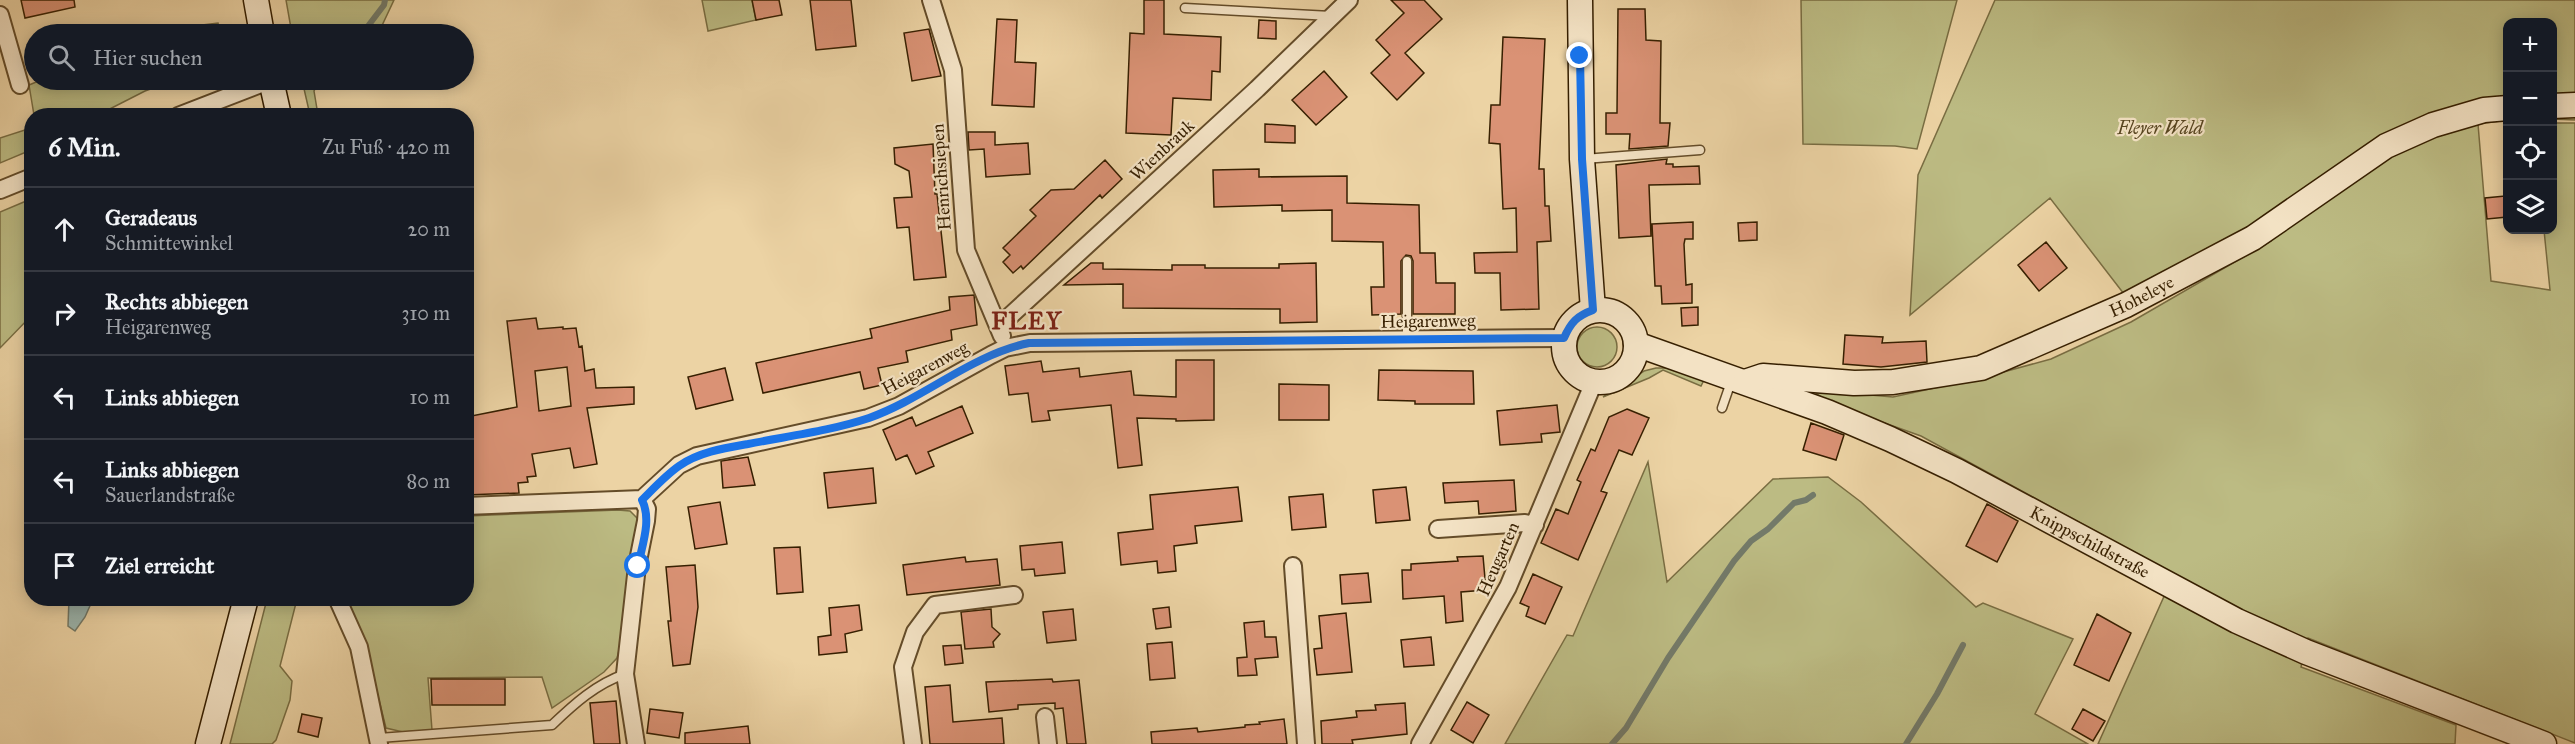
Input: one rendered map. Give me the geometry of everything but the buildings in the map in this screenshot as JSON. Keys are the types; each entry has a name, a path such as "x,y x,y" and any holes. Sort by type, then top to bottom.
{"street":[{"path":"256,0 260,24"},
{"name":"Henrichsiepen","path":"931,0 953,70 966,250 999,326 1005,348"},
{"name":"Wienbrauk","path":"999,326 1257,89 1349,0"},
{"path":"1580,0 1582,159 1593,310"},
{"path":"0,15 20,85"},
{"path":"199,108 245,90"},
{"path":"273,90 277,108"},
{"path":"2557,106 2575,105"},
{"name":"Hoheleye","path":"1738,381 1763,376 1854,383 1893,382 1981,368 2126,305 2253,238 2386,146 2433,125 2484,110 2503,108"},
{"path":"0,190 24,180"},
{"path":"1593,310 1608,310 1622,317 1632,329 1636,344 1634,360 1624,373 1610,381 1594,382 1580,376 1569,366 1564,352 1564,338 1570,325 1593,310"},
{"name":"Heigarenweg","path":"642,500 679,465 697,456 868,418 899,406 1005,348 1029,343 1564,338"},
{"name":"Knippschildstraße","path":"1636,344 1827,412 1890,439 1957,471 2237,621 2317,656 2544,744"},
{"name":"Heugarten","path":"1420,744 1491,621 1535,525 1594,382"},
{"path":"474,506 642,500 647,509 646,521 638,566 625,674 636,744"},
{"path":"1437,529 1525,523 1535,525"},
{"path":"1293,566 1305,744"},
{"path":"913,744 903,667 915,632 935,605 1014,595"},
{"path":"208,744 244,606"},
{"path":"341,606 359,647 379,741"},
{"path":"1045,717 1048,744"}],"lane":[{"path":"1185,8 1332,16"},
{"path":"1582,159 1700,150"},
{"path":"1407,261 1407,341"},
{"path":"1722,408 1738,381"},
{"path":"379,741 552,725 584,696 607,680 625,674"}],"green space":[{"path":"286,0 394,0 383,24 290,24"},
{"path":"702,0 752,0 756,20 708,31"},
{"path":"1801,0 1957,0 1917,149 1895,146 1803,144"},
{"name":"Fleyer Wald","path":"1995,0 2575,0 2575,120 2557,119 2557,18 2503,18 2503,121 2478,124 2491,281 2550,290 2544,234 2557,234 2557,123 2575,123 2575,743 2308,638 2301,667 2456,725 2455,744 2098,744 2174,574 1921,436 1831,404 1812,390 1893,397 1985,377 2051,359 2131,322 2271,241 2256,223 2124,294 2050,198 1910,315 1918,175"},
{"path":"30,90 148,90 112,108 33,108"},
{"path":"304,90 315,90 317,108 308,108"},
{"path":"24,130 24,153 0,163 0,138"},
{"path":"24,202 24,323 0,348 0,212"},
{"path":"1597,327 1605,328 1611,333 1616,339 1616,355 1611,361 1605,366 1597,367 1589,366 1583,361 1578,355 1577,347 1578,339 1583,333 1589,328"},
{"path":"1671,368 1705,378 1701,386 1663,370 1603,397 1644,371"},
{"path":"1648,462 1667,582 1773,479 1828,477 1861,502 1976,607 1983,603 2073,639 2035,714 2088,744 1505,744 1567,635 1573,636"},
{"path":"630,511 638,519 617,658 604,672 552,708 542,677 428,678 432,730 403,732 386,728 365,644 349,606 474,606 474,516"},
{"path":"265,606 295,606 280,666 292,681 290,700 276,740 272,744 230,744"}],"water":[{"path":"69,606 90,606 75,631 68,626"}],"waterway":[{"path":"370,24 384,5 385,0"},
{"path":"1612,744 1626,728 1668,658 1734,561 1751,541 1768,529 1794,503 1806,500 1813,495"},
{"path":"1906,744 1937,694 1963,645"}],"district":[{"name":"FLEY","path":"1027,321"}],"route":[{"path":"638,566 647,509 642,500 679,465 697,456 718,450 832,428 868,418 899,406 1005,348 1029,343 1564,338 1570,325 1580,315 1593,310 1582,159 1580,56"}]}
